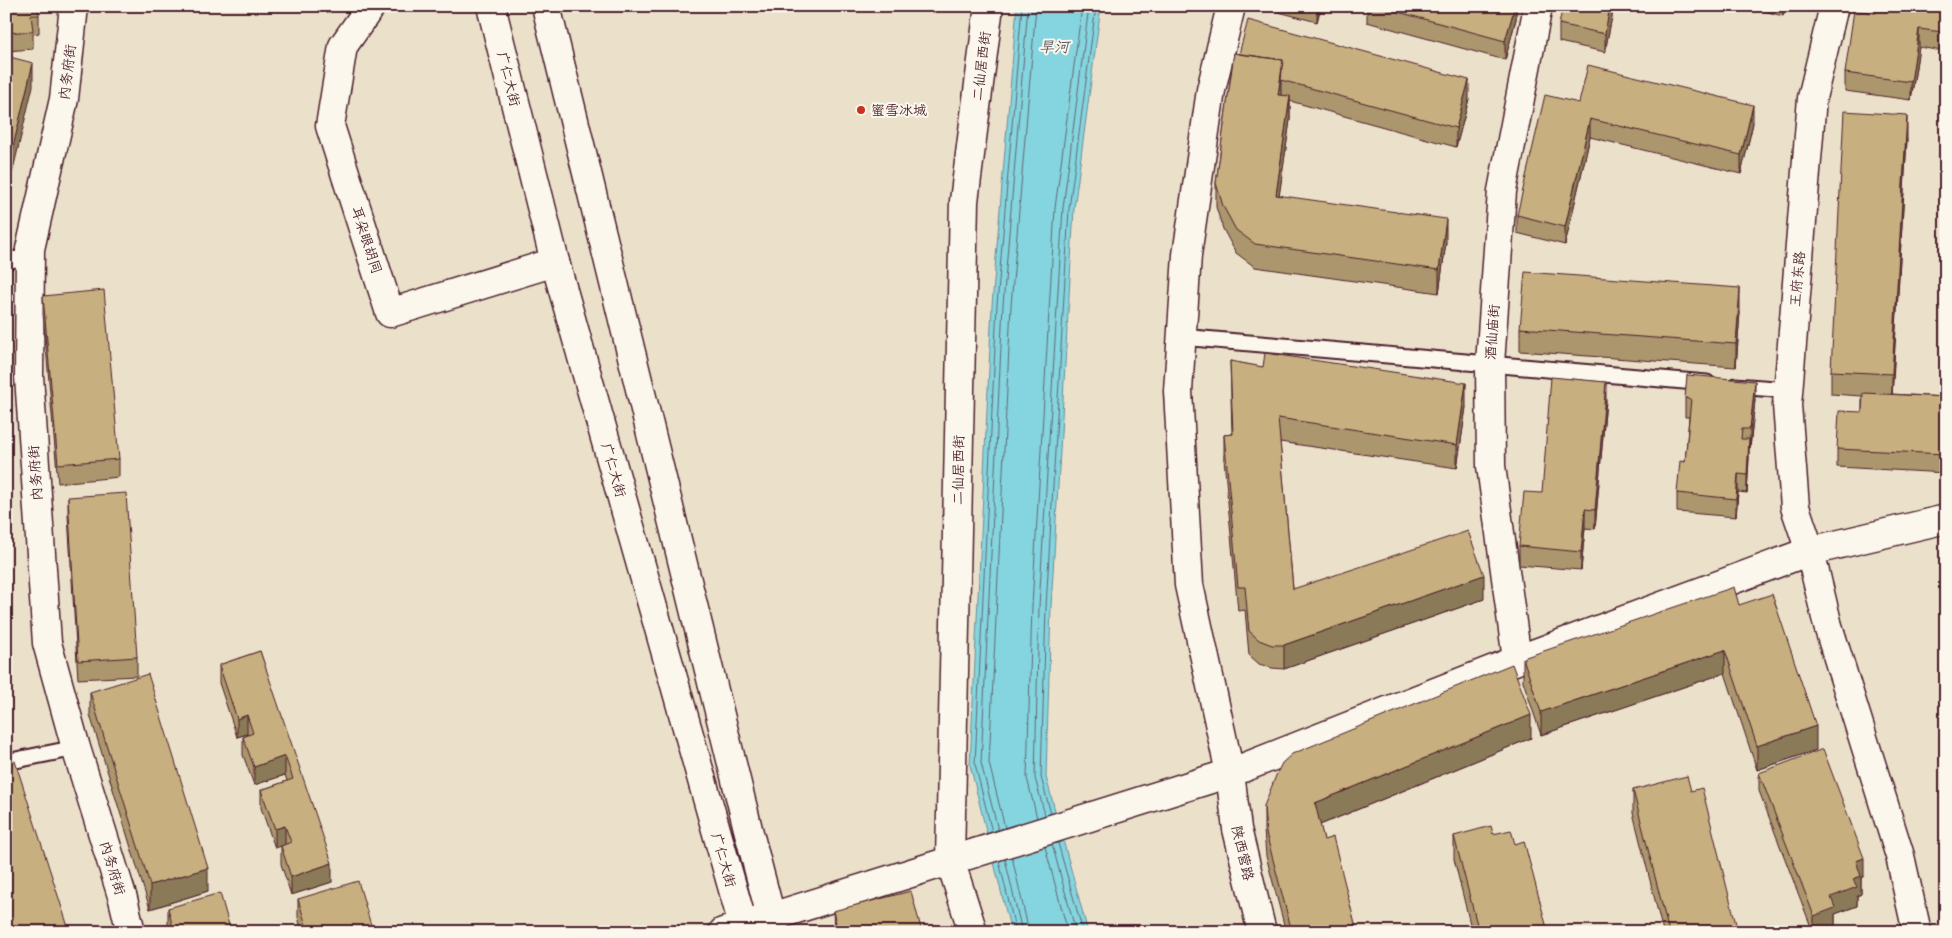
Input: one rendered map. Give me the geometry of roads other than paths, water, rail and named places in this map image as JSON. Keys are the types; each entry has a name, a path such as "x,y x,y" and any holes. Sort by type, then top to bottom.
{"street":[{"name":"内务府街","path":"74,6 64,99 30,249 29,376 47,643 131,932"},
{"name":"耳朵眼胡同","path":"371,6 344,46 330,126 390,313 555,262"},
{"name":"广仁大街","path":"490,6 555,262 737,930"},
{"path":"546,6 773,924"},
{"name":"二仙居西街","path":"973,932 950,860 964,201 989,6"},
{"name":"陕西营路","path":"1231,6 1211,90 1187,255 1178,391 1189,585 1230,773 1237,829 1262,932"},
{"name":"酒仙庙街","path":"1517,660 1491,466 1490,364 1502,191 1538,6"},
{"name":"王府东路","path":"1834,6 1812,98 1788,390 1787,405 1795,507 1810,551 1828,626 1900,856 1916,932"},
{"path":"737,930 773,924 950,860 1230,773 1517,660 1810,551 1946,520"}],"lane":[{"path":"6,261 20,258 30,249"},
{"path":"1181,337 1788,390"},
{"path":"6,762 76,748"}],"water":[{"name":"旱河","path":"1017,6 1101,6 1074,209 1051,607 1046,777 1088,932 1011,932 970,765 992,305"}],"place":[{"name":"蜜雪冰城","path":"861,110"}]}
